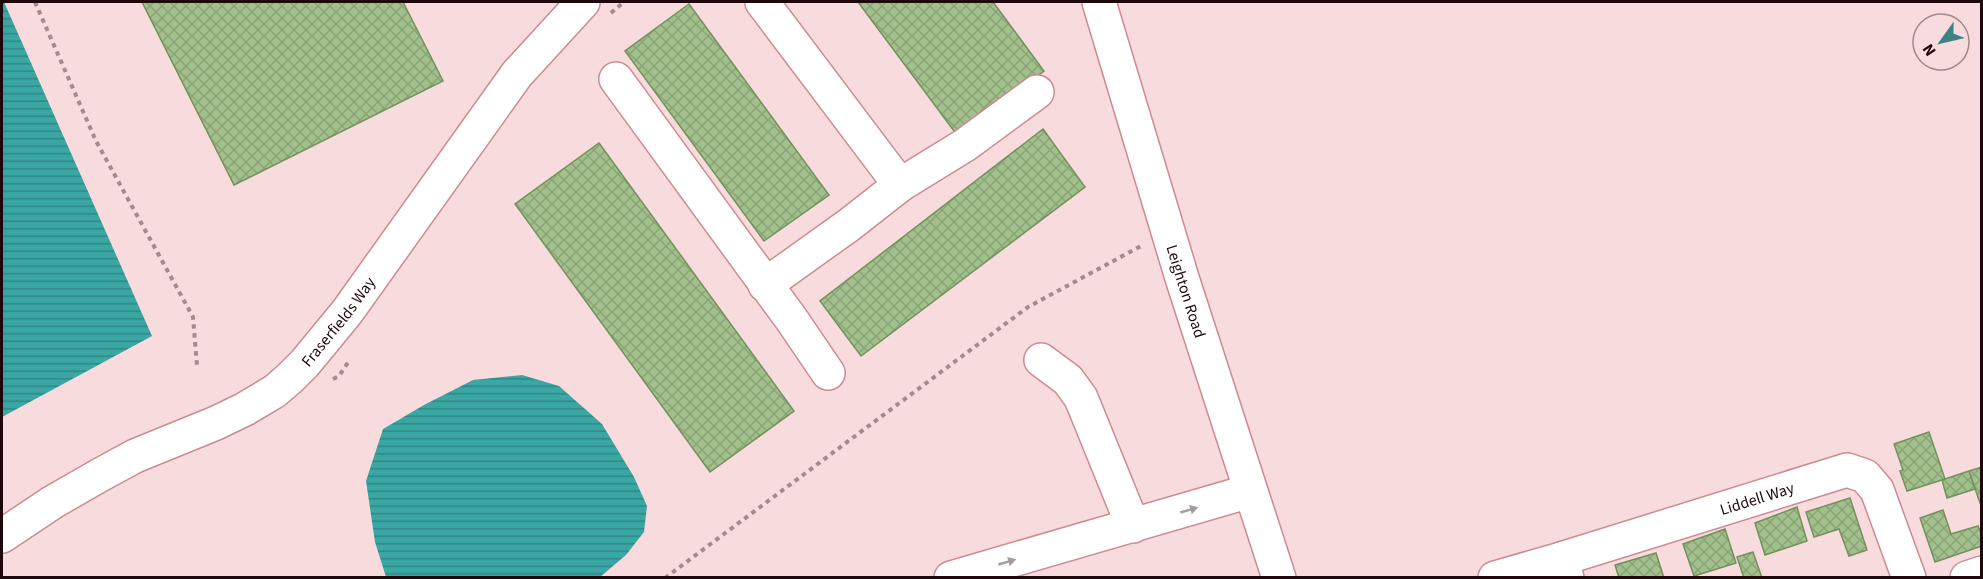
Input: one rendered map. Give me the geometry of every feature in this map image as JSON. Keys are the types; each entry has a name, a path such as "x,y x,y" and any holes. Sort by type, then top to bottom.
{"street":[{"name":"Fraserfields Way","path":"2,536 53,502 100,475 135,456 245,409 290,378 347,312 517,74 583,2"},
{"path":"762,2 900,185"},
{"name":"Leighton Road","path":"1100,2 1182,278 1280,578"},
{"path":"616,79 828,373"},
{"path":"765,285 900,185 965,145 1037,92"},
{"path":"1041,360 1068,380 1081,398 1132,526"},
{"name":"Liddell Way","path":"1495,578 1564,568 1847,470 1865,476 1876,490 1910,578"},
{"path":"951,578 1250,491"},
{"path":"1967,578 1982,573"}],"path":[{"path":"35,2 96,141 193,317 197,366"},
{"path":"665,578 1028,307 1146,243"}],"water":[{"path":"2,2 4,2 152,336 2,417"},
{"path":"522,375 559,386 602,424 634,477 647,506 644,532 626,555 600,577 386,577 375,542 366,481 383,429 473,380"}],"building":[{"path":"142,2 403,2 443,81 234,185"},
{"path":"858,2 993,2 1044,71 957,135"},
{"path":"689,4 829,195 764,241 625,51"},
{"path":"1043,129 1085,187 861,356 820,301"},
{"path":"599,143 794,411 710,472 515,204"},
{"path":"1929,432 1945,479 1907,491 1894,444"},
{"path":"1982,467 1982,503 1980,503 1969,471"},
{"path":"1969,471 1975,489 1947,498 1942,480"},
{"path":"1850,498 1867,550 1849,556 1839,529 1814,537 1806,512"},
{"path":"1797,507 1807,541 1765,555 1755,523"},
{"path":"1943,510 1951,534 1978,526 1982,536 1982,546 1935,562 1920,518"},
{"path":"1725,529 1736,563 1694,576 1683,544"},
{"path":"1753,552 1762,578 1744,578 1737,557"},
{"path":"1656,553 1664,578 1619,578 1615,565"}]}
